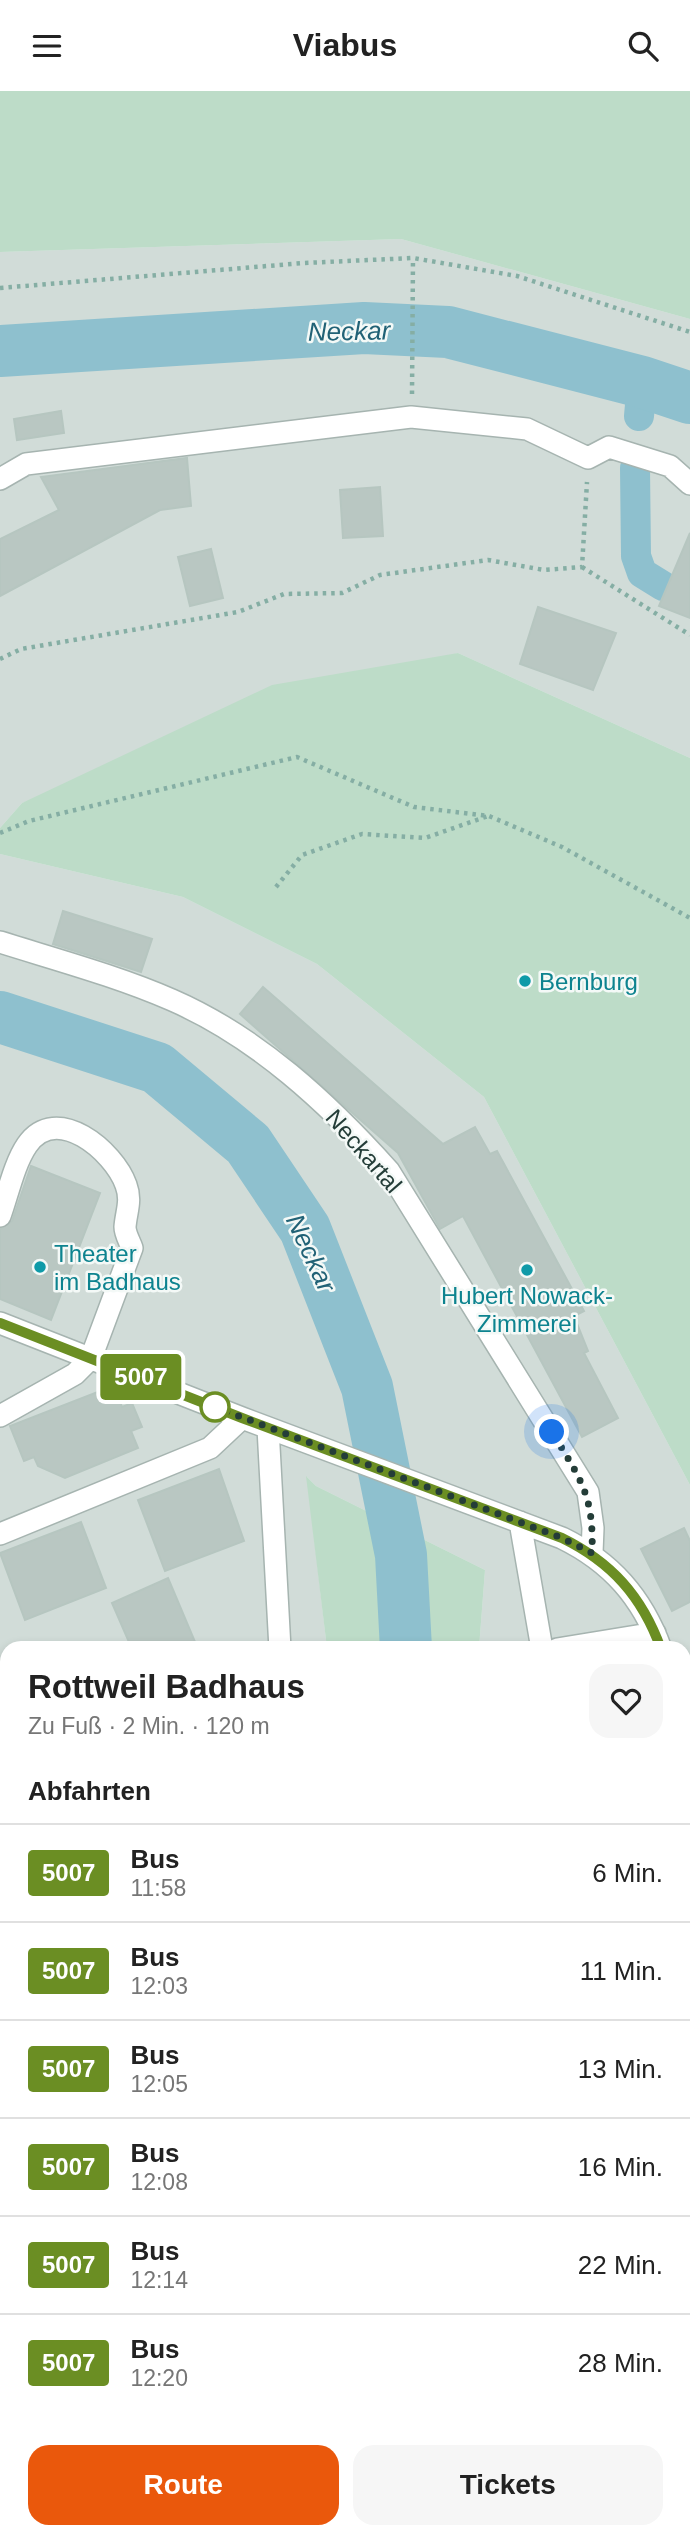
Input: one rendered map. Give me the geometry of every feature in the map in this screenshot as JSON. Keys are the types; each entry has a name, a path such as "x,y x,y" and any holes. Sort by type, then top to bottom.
{"street":[{"path":"0,479 26,464 411,417 527,429 588,458 609,447 670,466 690,484"},
{"name":"Neckartal","path":"0,942 136,985 209,1017 260,1050 349,1126 389,1171 588,1492 593,1528 592,1553"},
{"path":"0,1216 27,1146 39,1133 52,1128 88,1139 103,1150 116,1165 126,1185 131,1205 125,1229 132,1248 91,1358 75,1374 0,1416"},
{"path":"0,1323 268,1428 482,1507 592,1553 621,1580 658,1641"},
{"path":"0,1534 210,1448 242,1418"},
{"path":"268,1428 280,1641"},
{"path":"520,1522 541,1641"}],"path":[{"path":"0,288 304,263 413,258 517,276 690,332"},
{"path":"412,379 413,258"},
{"path":"582,566 588,458"},
{"path":"0,659 21,649 238,612 284,594 342,593 380,575 488,560 544,570 582,566 690,635"},
{"path":"0,833 29,821 297,757 414,807 489,816 562,847 690,918"},
{"path":"276,887 302,855 362,834 425,838 489,816"}],"shaded area":[{"path":"401,239 690,319 690,758 458,653 22,803 0,828 0,252"},
{"path":"0,854 183,897 317,964 484,1097 690,1485 690,1641 480,1641 485,1570 316,1486 307,1477 326,1641 0,1641"}],"green space":[{"path":"0,91 690,91 690,319 401,239 0,252"},
{"path":"458,653 690,758 690,1485 484,1097 317,964 183,897 0,854 0,828 22,803 272,685"},
{"path":"306,1476 316,1486 485,1570 480,1641 326,1641"}],"building":[{"path":"61,411 64,433 17,440 14,419"},
{"path":"187,458 191,506 160,510 0,596 0,539 59,510 41,477"},
{"path":"380,487 383,536 343,538 340,490"},
{"path":"690,533 690,618 659,606"},
{"path":"211,549 223,598 190,606 178,557"},
{"path":"538,607 616,633 593,690 520,664"},
{"path":"63,911 152,939 141,972 53,944"},
{"path":"263,987 443,1144 475,1127 490,1154 497,1151 584,1311 574,1316 588,1351 584,1353 618,1418 582,1437 463,1216 440,1229 398,1153 240,1014"},
{"path":"31,1166 100,1193 51,1320 0,1299 0,1229 12,1221"},
{"path":"113,1386 122,1407 132,1403 142,1427 131,1431 138,1448 65,1478 38,1466 34,1457 24,1461 10,1426"},
{"path":"219,1469 244,1541 165,1571 138,1500"},
{"path":"81,1522 106,1588 25,1620 0,1553"},
{"path":"684,1528 690,1541 690,1602 672,1611 641,1549"},
{"path":"168,1578 195,1641 129,1641 112,1603"}],"waterway":[{"name":"Neckar","path":"0,351 364,328 448,332 642,382 690,398"},
{"path":"639,416 642,382"},
{"path":"635,468 636,556 642,573 663,586"},
{"name":"Neckar","path":"0,1017 157,1068 248,1144 305,1229 367,1387 401,1555 406,1641"}],"bus line":[{"name":"5007","path":"0,1323 242,1418 562,1538 592,1553 621,1580 639,1603 658,1641"}],"place":[{"name":"Bernburg","path":"525,981"},
{"name":"Theater im Badhaus","path":"40,1267"},
{"name":"Hubert Nowack- Zimmerei","path":"527,1270"}],"route":[{"path":"215,1407 562,1538 592,1553 593,1528 588,1492 552,1432"}]}
